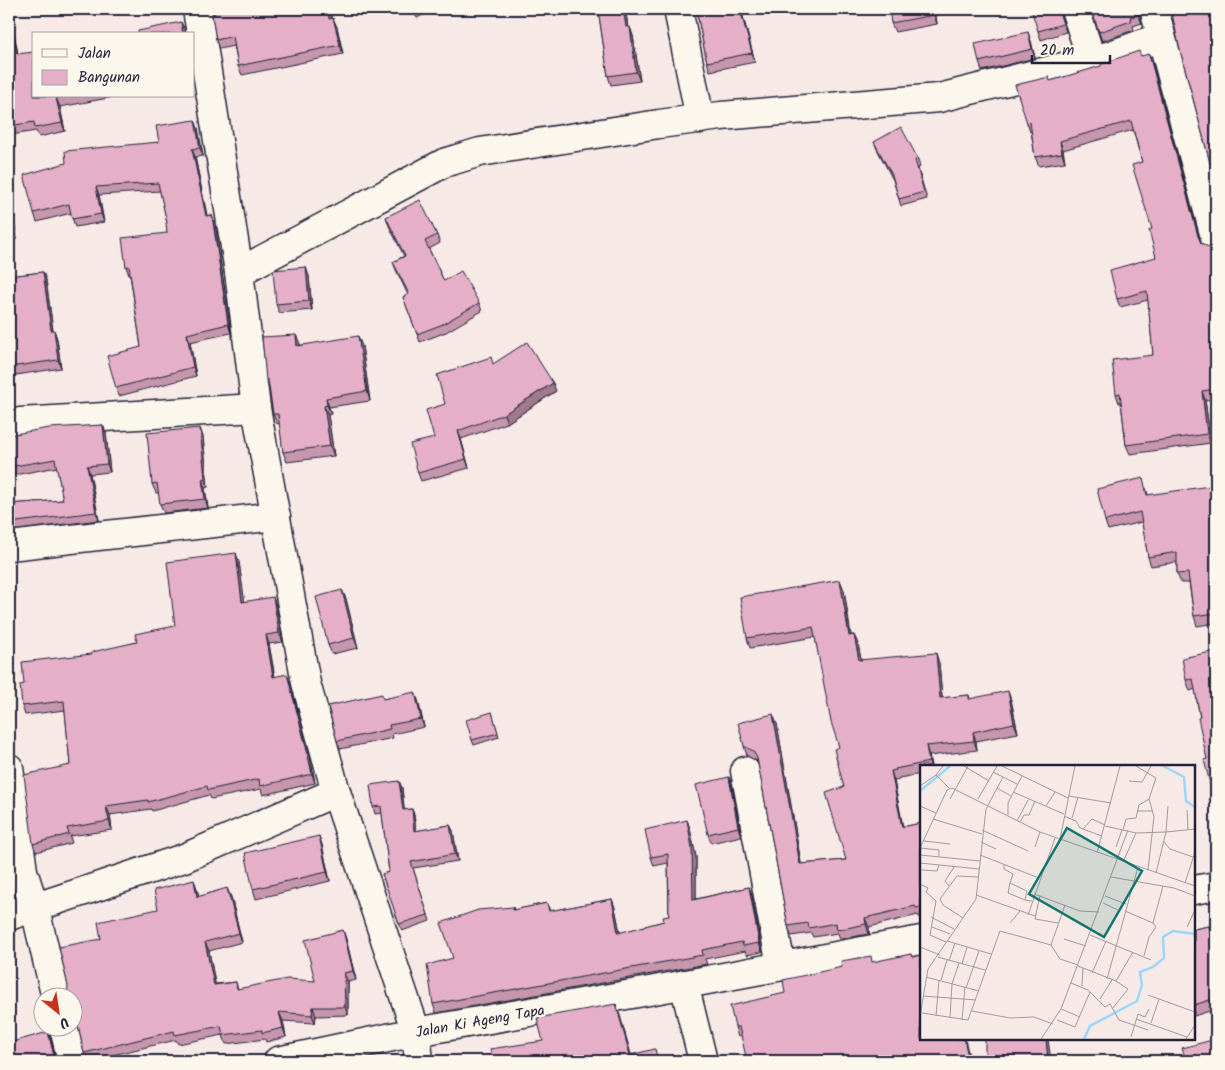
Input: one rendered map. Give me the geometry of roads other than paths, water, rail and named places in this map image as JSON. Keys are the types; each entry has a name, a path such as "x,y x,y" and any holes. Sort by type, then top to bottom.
{"street":[{"path":"196,9 239,272 256,408 306,683 334,782 416,1032 419,1061"},
{"path":"678,9 700,119"},
{"path":"1075,9 1092,61"},
{"path":"1154,9 1216,241"},
{"path":"239,272 444,163 480,152 700,119 939,98 1092,61 1162,37"},
{"path":"20,422 256,408"},
{"path":"9,546 276,516"},
{"path":"9,768 29,890 54,988"},
{"path":"745,771 781,966"},
{"path":"29,890 66,897 184,858 334,782"},
{"path":"1195,890 1216,886"},
{"path":"9,916 29,890"},
{"name":"Jalan Ki Ageng Tapa","path":"290,1060 416,1032 666,988 920,940"},
{"path":"666,988 703,1061"},
{"path":"66,1038 72,1061"}]}
